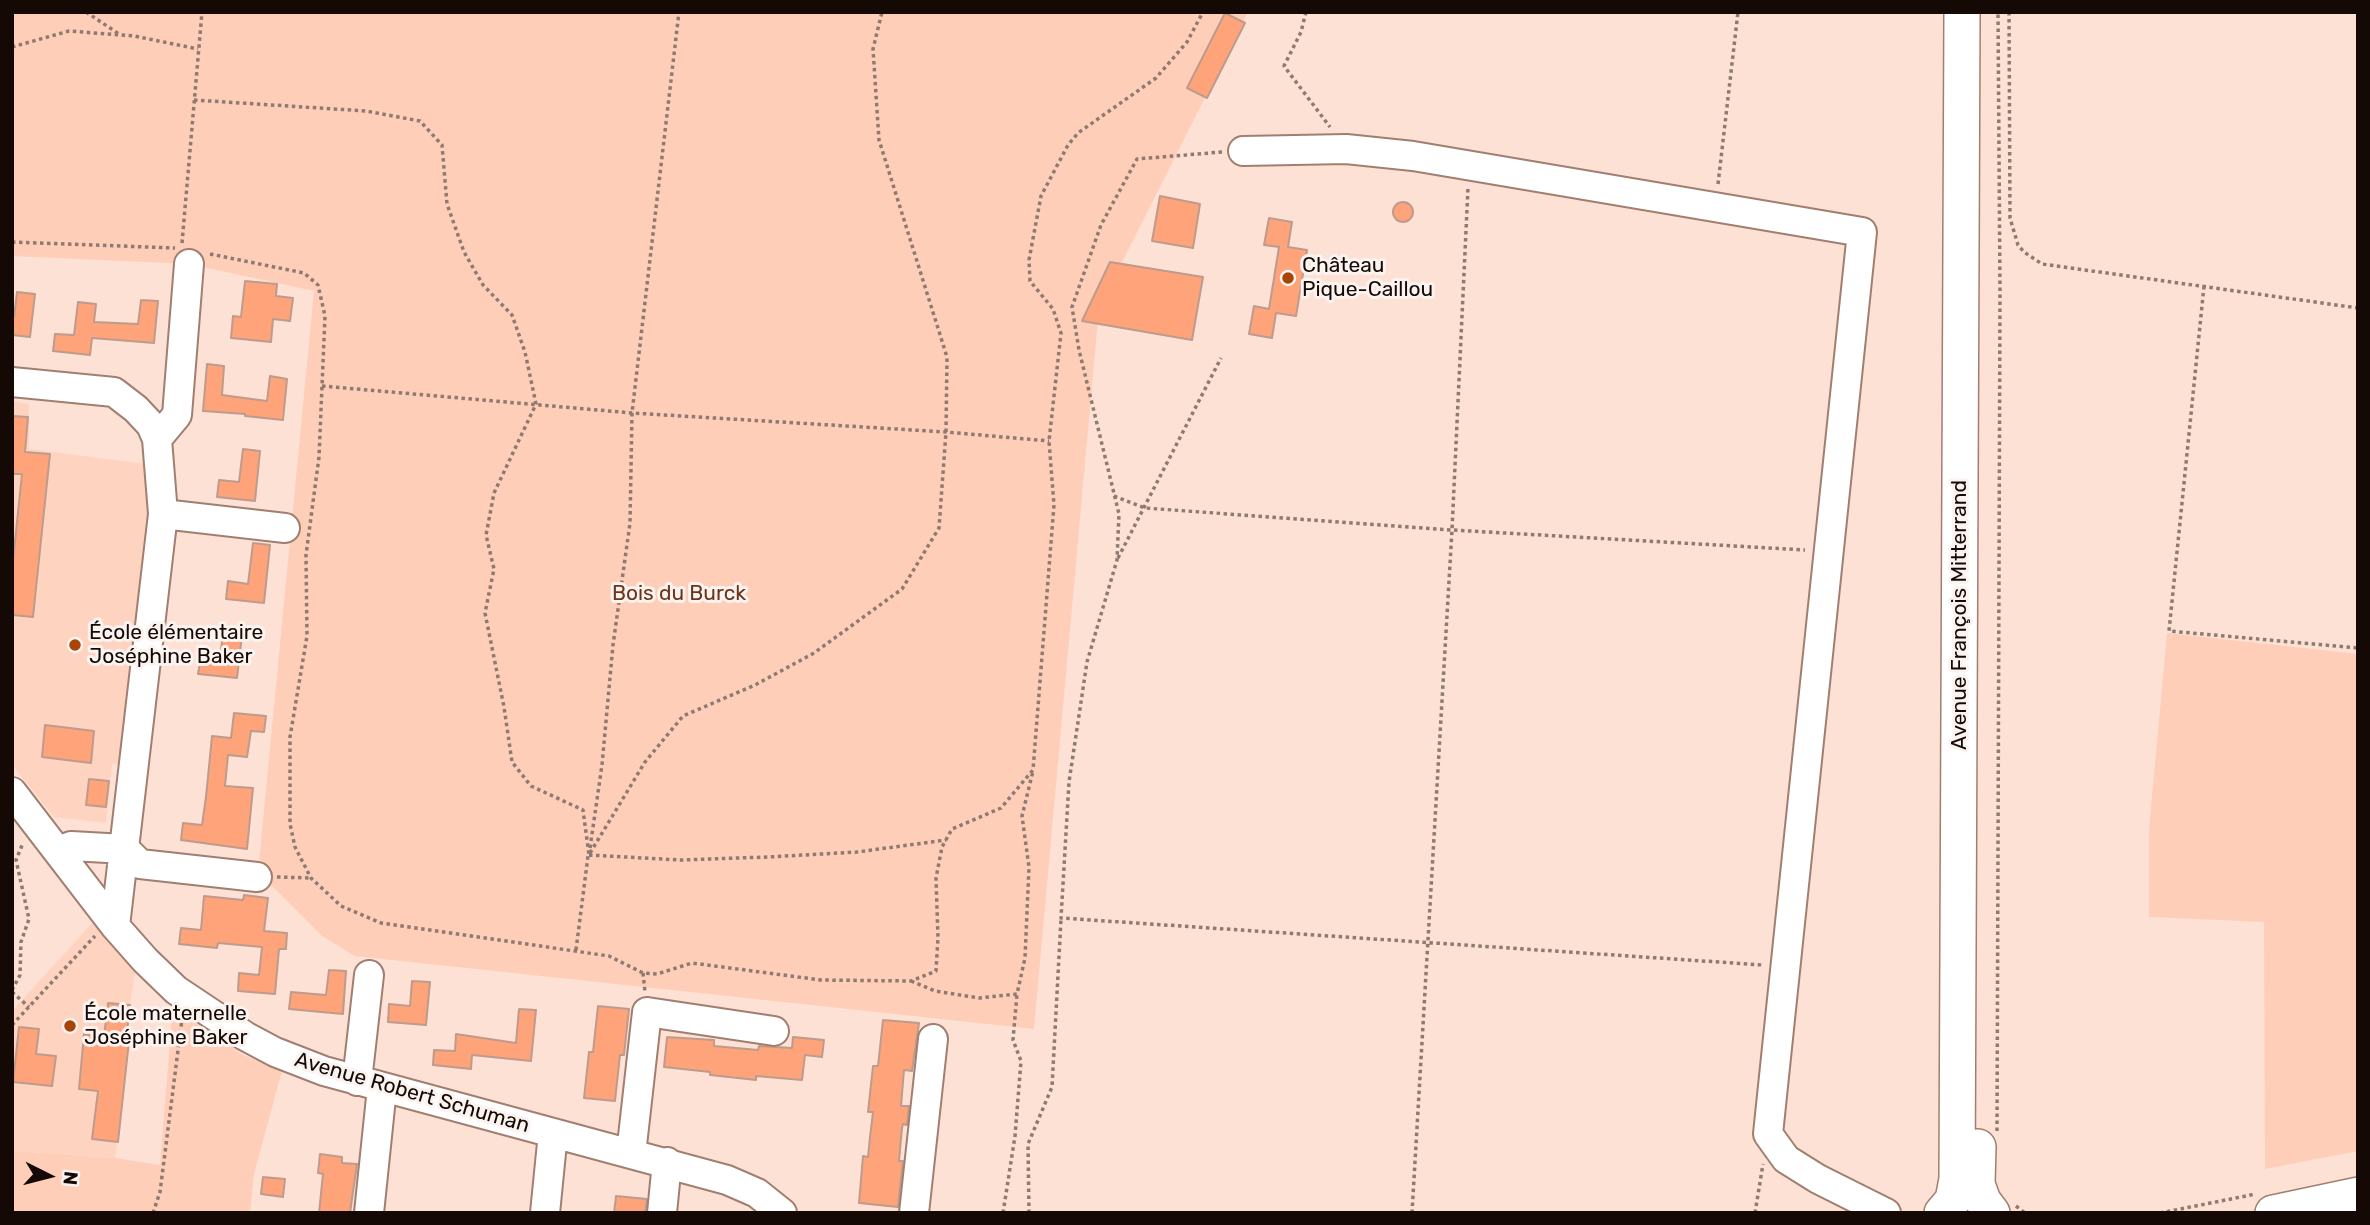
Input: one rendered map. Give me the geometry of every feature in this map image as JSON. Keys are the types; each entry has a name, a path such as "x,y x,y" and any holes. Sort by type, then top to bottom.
{"main road":[{"name":"Avenue François Mitterrand","path":"1942,1213 1953,1200 1957,1179 1962,12"},
{"name":"Avenue François Mitterrand","path":"1979,12 1977,1184 1983,1201 1992,1213"},
{"path":"2273,1213 2358,1195"}],"street":[{"path":"1243,150 1346,149 1413,156 1862,232 1768,1134 1786,1159 1818,1179 1886,1213"},
{"path":"157,439 177,415 196,258"},
{"path":"12,382 114,392 151,425 157,439 163,514 125,849 113,922"},
{"path":"163,514 285,528"},
{"name":"Avenue Robert Schuman","path":"12,792 145,961 185,996 245,1036 275,1052 370,1085 727,1180 757,1193 782,1213"},
{"path":"58,851 71,846 125,849 140,864 257,877"},
{"path":"369,975 369,1213"},
{"path":"631,1154 647,1012 775,1031"},
{"path":"914,1213 933,1039"},
{"path":"545,1213 553,1133"},
{"path":"662,1213 667,1162"}],"path":[{"path":"86,12 121,35"},
{"path":"12,242 181,248 202,12"},
{"path":"576,950 602,765 613,645 629,523 632,413 679,12"},
{"path":"589,855 646,761 683,716 755,685 814,653 902,589 939,528 946,432 947,356 879,140 873,49 882,12"},
{"path":"1003,1213 1015,1136 1021,1061 1013,1040 1017,994 1026,958 1029,867 1023,816 1033,770 1054,505 1049,441 1061,333 1053,309 1030,281 1028,260 1041,197 1068,145 1078,133 1156,78 1187,42 1203,12"},
{"path":"1306,12 1301,32 1284,66 1346,149"},
{"path":"1715,207 1738,12"},
{"path":"1997,1135 2000,292 1998,12"},
{"path":"2010,12 2010,218 2018,244 2024,252 2042,264 2358,308"},
{"path":"12,47 69,31 121,35 198,49"},
{"path":"194,100 366,111 420,121 442,145 447,204 464,252 483,285 512,315 525,352 536,404 494,493 486,535 495,569 485,613 512,762 531,786 583,810 589,855"},
{"path":"1118,560 1119,514 1079,350 1072,307 1101,225 1137,159 1243,150"},
{"path":"1412,1213 1452,530 1469,165"},
{"path":"196,258 304,273 318,285 325,316 318,457 306,555 307,636 290,737 290,824 295,847 311,878 341,906 381,923 609,956 643,973 657,974 692,963 821,980 911,981 935,991 979,998 1017,994"},
{"path":"2204,286 2169,631 2358,648"},
{"path":"1029,1213 1028,1144 1052,1087 1069,782 1087,662 1118,560 1220,358"},
{"path":"322,386 632,413 1049,441"},
{"path":"1114,496 1144,508 1452,530 1828,552"},
{"path":"911,981 936,971 936,878 942,847 952,829 1001,808 1033,770"},
{"path":"29,1007 12,991 20,975 21,942 29,919 16,860 20,846 38,826"},
{"path":"589,855 680,860 768,857 856,852 946,840"},
{"path":"257,877 311,878"},
{"path":"1061,918 1786,967"},
{"path":"12,1025 113,922"},
{"path":"153,1213 160,1192 185,996"},
{"path":"1755,1213 1768,1134"}],"shaded area":[{"name":"École élémentaire Joséphine Baker","path":"12,401 29,404 29,449 155,465 123,765 112,764 106,823 54,817 12,765"},
{"name":"École maternelle Joséphine Baker","path":"94,921 135,972 115,1158 12,1151 12,1011"}],"green space":[{"name":"Bois du Burck","path":"12,12 1248,12 1099,308 1034,1029 355,956 322,936 258,872 314,291 189,264 12,256"},
{"path":"2167,633 2358,654 2358,1151 2265,1169 2264,922 2149,917 2149,829"},
{"path":"173,1003 241,1054 282,1071 254,1174 250,1213 12,1213 12,1151 115,1158 160,1165"}],"building":[{"path":"1225,13 1245,23 1207,98 1187,88"},
{"path":"1160,196 1200,204 1193,248 1152,241"},
{"path":"1403,202 1410,205 1413,212 1410,219 1403,222 1396,219 1393,212 1396,205"},
{"name":"Château Pique-Caillou","path":"1269,218 1292,222 1288,247 1307,250 1296,316 1276,313 1272,338 1249,334 1254,306 1269,309 1279,247 1264,245"},
{"path":"1110,262 1203,277 1192,340 1082,321"},
{"path":"245,281 277,284 276,296 293,298 290,321 273,319 271,342 231,338 233,316 241,317"},
{"path":"17,292 35,294 30,337 12,335"},
{"path":"141,300 158,301 154,343 92,338 90,355 53,351 55,334 74,335 78,302 96,304 94,322 138,324"},
{"path":"207,364 224,366 222,395 267,401 270,376 287,379 283,420 203,411"},
{"path":"12,416 28,417 25,452 50,454 33,617 12,615 12,570 22,474 12,474"},
{"path":"243,449 260,451 255,501 217,497 219,480 239,482"},
{"path":"253,543 270,545 264,603 226,599 228,581 248,584"},
{"path":"223,633 242,635 237,678 198,674 201,657 220,659"},
{"path":"234,713 266,716 264,732 251,731 247,757 228,755 225,786 253,788 247,849 181,840 183,823 202,825 212,736 231,738"},
{"path":"45,725 94,731 91,763 42,757"},
{"path":"89,779 109,781 106,807 86,805"},
{"path":"244,895 268,898 264,931 287,933 286,949 279,949 275,994 238,991 239,973 259,975 262,947 218,943 217,948 179,944 181,928 201,930 204,896 243,900"},
{"path":"329,970 346,971 343,1014 289,1009 291,992 326,995"},
{"path":"412,981 430,982 426,1025 388,1022 389,1004 410,1006"},
{"path":"108,1003 130,1005 126,1041 129,1041 118,1142 92,1139 98,1091 79,1089 84,1034 104,1036"},
{"path":"598,1006 629,1009 615,1101 584,1098"},
{"path":"519,1009 536,1010 531,1061 472,1055 471,1069 433,1065 434,1050 455,1051 456,1034 516,1043"},
{"path":"883,1020 919,1023 912,1071 904,1070 901,1106 909,1106 907,1125 903,1124 902,1128 899,1161 903,1161 898,1207 859,1203 863,1156 868,1157 873,1112 868,1112 873,1066 878,1066"},
{"path":"19,1027 39,1029 36,1054 56,1056 52,1086 13,1082"},
{"path":"667,1037 714,1040 714,1046 758,1050 759,1046 792,1048 793,1037 824,1040 822,1057 805,1055 802,1080 756,1076 756,1080 664,1067"},
{"path":"320,1154 342,1157 342,1163 357,1164 350,1213 319,1213 323,1174 318,1173"},
{"path":"263,1177 285,1179 283,1197 261,1194"},
{"path":"616,1196 647,1199 645,1213 614,1213"}],"place":[{"name":"Château Pique-Caillou","path":"1288,278"},
{"name":"École élémentaire Joséphine Baker","path":"75,645"},
{"name":"École maternelle Joséphine Baker","path":"70,1026"}]}
